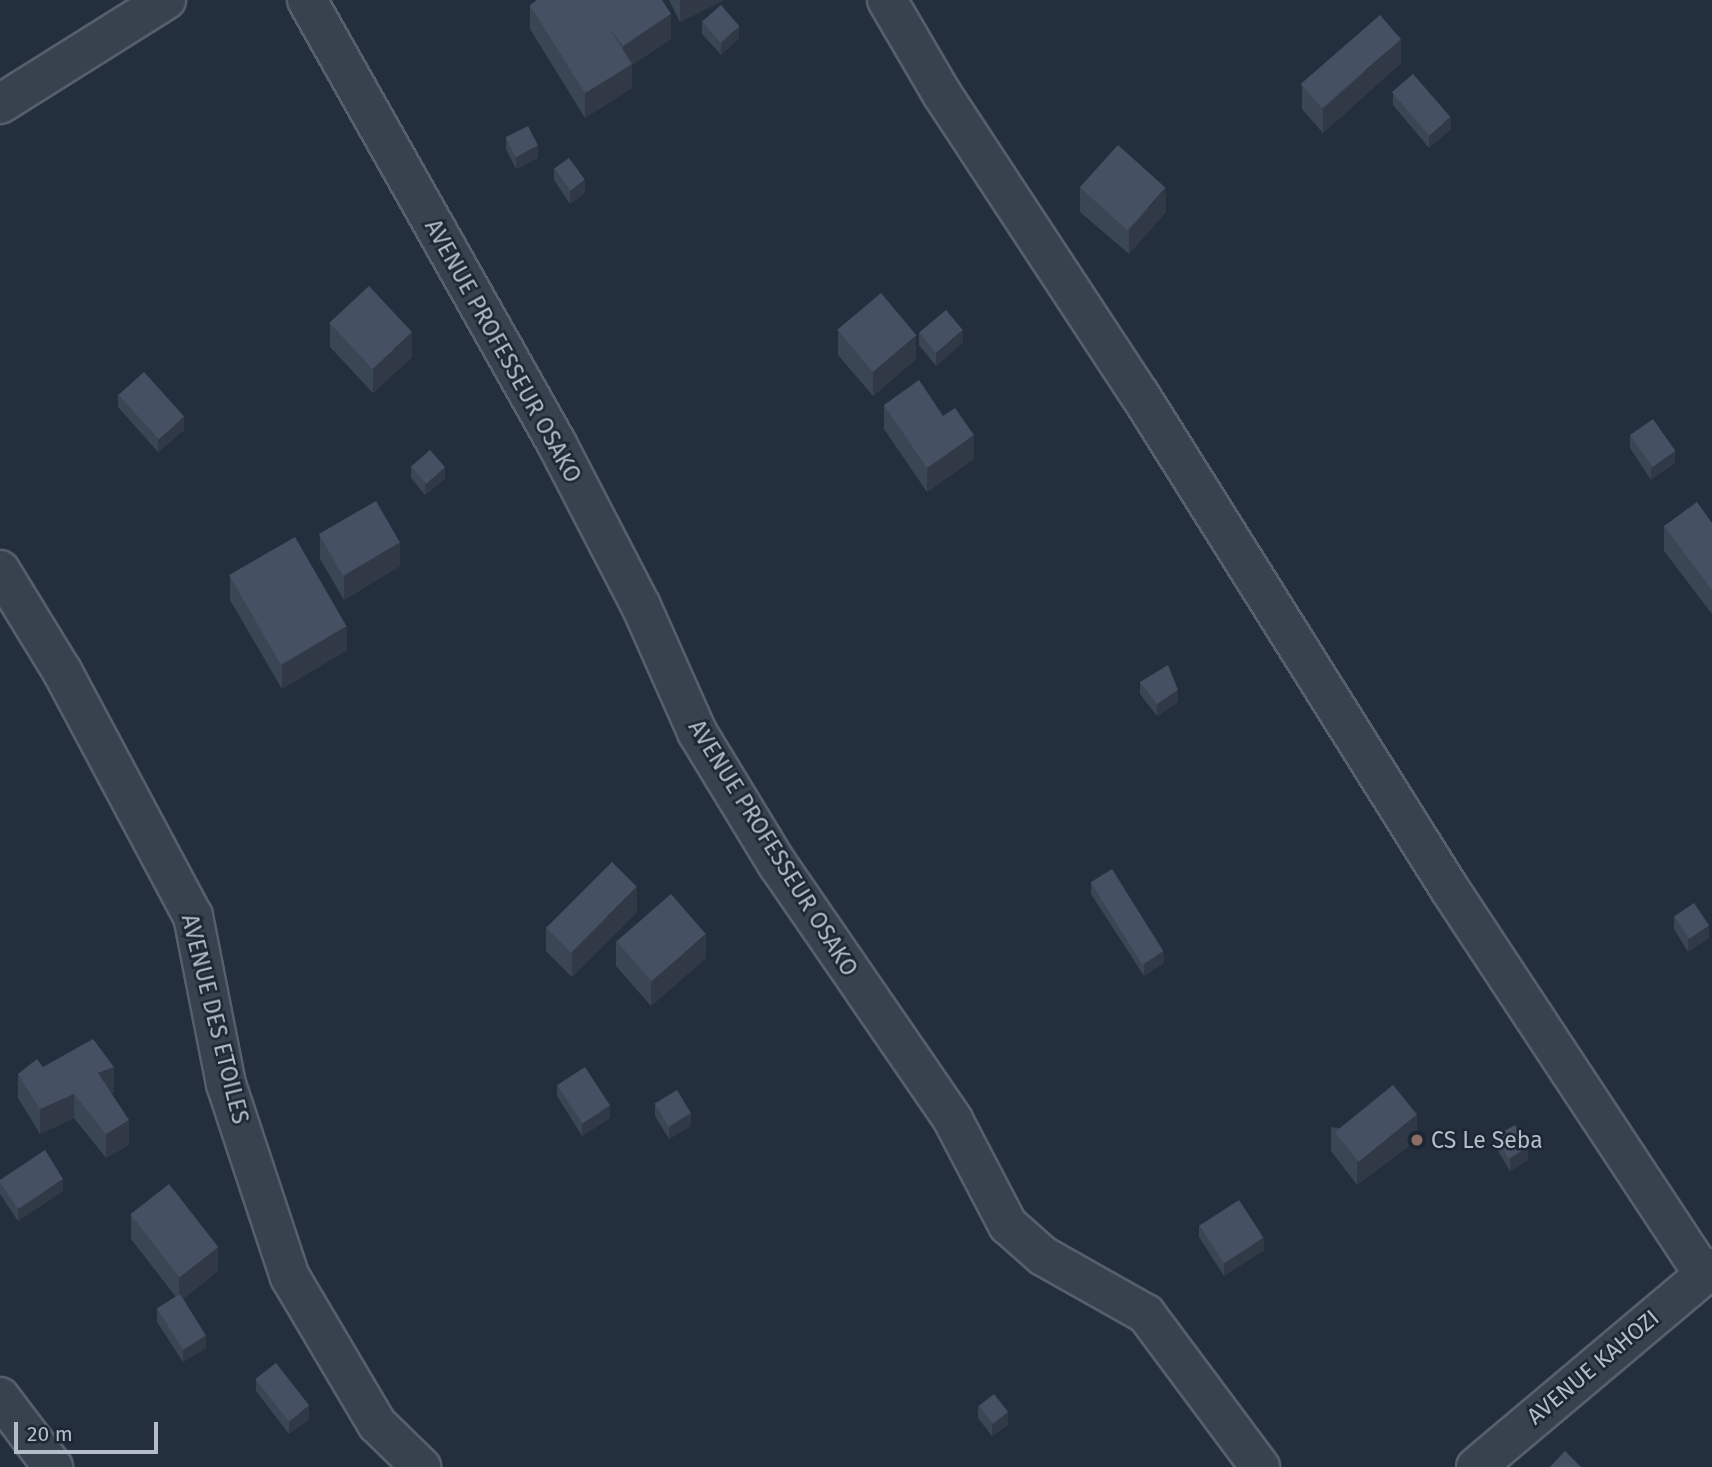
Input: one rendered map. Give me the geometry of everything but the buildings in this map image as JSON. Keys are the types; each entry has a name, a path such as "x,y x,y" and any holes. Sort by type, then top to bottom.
{"street":[{"path":"0,104 166,0"},
{"name":"AVENUE PROFESSEUR OSAKO","path":"307,0 557,444 641,606 697,732 786,876 916,1061 1008,1225 1043,1256 1146,1314 1260,1467"},
{"path":"887,0 942,94 1140,395 1442,876 1708,1271"},
{"name":"AVENUE DES ETOILES","path":"0,570 62,671 193,916 226,1084 290,1277 377,1424 421,1467"},
{"name":"AVENUE KAHOZI","path":"1476,1467 1708,1271"},
{"path":"0,1397 53,1467"}],"place":[{"name":"CS Le Seba","path":"1417,1140"}]}
